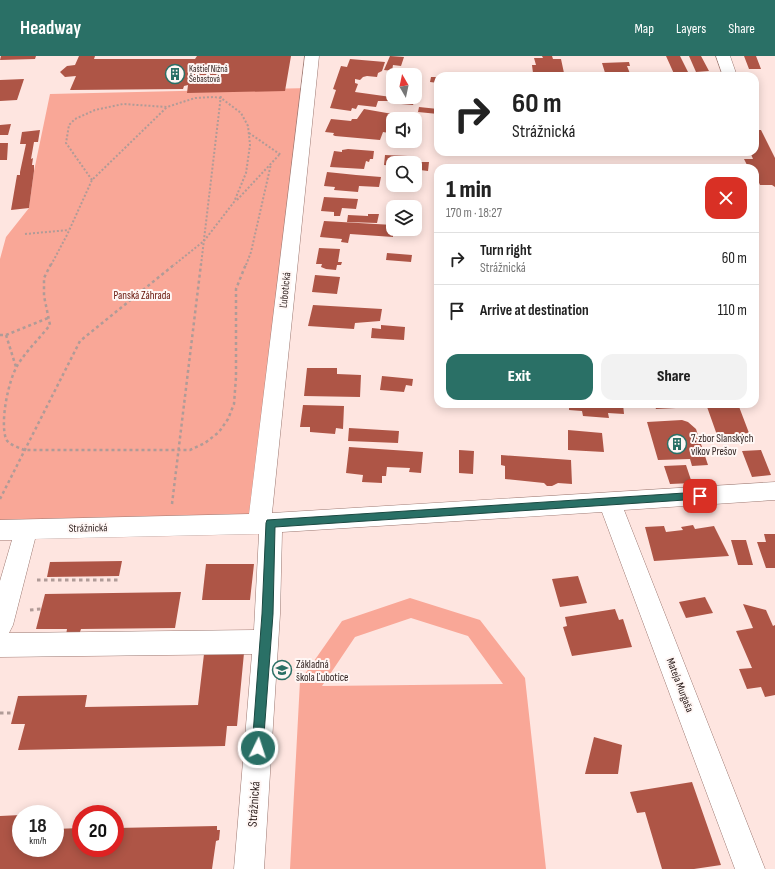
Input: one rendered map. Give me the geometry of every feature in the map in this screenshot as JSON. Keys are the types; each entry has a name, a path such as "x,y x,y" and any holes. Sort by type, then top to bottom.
{"street":[{"name":"Ľubotická","path":"265,524 312,56"},
{"path":"723,56 729,72"},
{"name":"Strážnická","path":"0,530 265,524 775,491"},
{"name":"Mateja Murgaša","path":"610,501 750,869"},
{"name":"Strážnická","path":"249,869 265,642 265,524"},
{"path":"0,625 26,530"},
{"path":"0,645 265,642"}],"path":[{"path":"170,526 221,96"},
{"path":"92,180 66,143 69,125 84,114 116,104 167,107 195,98 221,96 241,113 248,126 250,145 246,173 234,202"},
{"path":"167,107 92,180 69,230 44,278 44,296 50,325 16,367 6,394 3,411 3,432 6,440 10,443 24,450 190,450 219,432 228,419 234,404 236,377 236,289 251,252 271,164"},
{"path":"0,499 80,341 204,241 234,202 279,155 248,133"},
{"path":"24,234 69,230"},
{"path":"0,335 6,335 48,318"},
{"path":"6,335 16,367"},
{"path":"12,580 122,580"},
{"path":"0,713 14,713"}],"green space":[{"name":"Panská Záhrada","path":"310,88 258,524 0,527 0,259 6,237 29,208 34,171 50,94"},
{"path":"410,598 480,620 525,678 546,869 290,869 300,681 342,621","holes":["411,618 468,636 503,684 322,686 355,637"]}],"building":[{"path":"1,56 36,56 35,59 0,60"},
{"name":"Kaštieľ Nižná Šebastová","path":"79,56 95,56 94,59 195,59 197,56 291,56 285,91 187,93 188,85 184,86 183,89 70,90 76,76 65,77 60,72 67,66 75,65"},
{"path":"390,56 404,57 401,66 393,65 392,68 386,68 386,70 384,70"},
{"path":"542,56 552,56 553,59 561,59 564,72 533,72 532,65 536,65 534,58 543,58"},
{"path":"666,56 680,56 688,72 673,72"},
{"path":"689,56 701,56 709,71 696,72"},
{"path":"744,56 756,56 761,69 749,69"},
{"path":"350,59 385,62 382,71 378,73 377,77 367,76 360,80 355,79 355,83 358,84 355,92 386,96 386,101 378,101 376,107 358,105 356,109 352,108 351,111 330,108 336,90 333,89 341,66 347,67"},
{"path":"629,62 630,66 627,66 629,72 605,72 602,63"},
{"path":"431,77 434,77 434,82 430,82"},
{"path":"24,79 17,100 0,101 0,80"},
{"path":"419,107 434,109 434,114 418,112"},
{"path":"364,109 386,113 386,132 383,132 380,140 335,136 333,135 334,133 325,132 331,119 351,121 352,119 357,119"},
{"path":"11,124 8,135 0,135 0,125"},
{"path":"40,130 38,142 34,142 31,159 33,158 32,165 34,165 34,171 29,208 11,210 17,175 20,175 26,144 20,144 22,132"},
{"path":"759,130 761,130 775,158 775,187 772,185 760,185 759,164 746,164 744,159 753,159 752,156 759,156"},
{"path":"0,143 8,143 7,160 0,160"},
{"path":"342,150 374,151 373,159 370,159 369,162 366,161 364,169 330,167 334,151 342,152"},
{"path":"385,155 408,156 386,156 386,165 384,165"},
{"path":"422,162 429,162 428,171 422,170"},
{"path":"327,172 381,177 379,187 359,186 358,192 334,190 335,187 324,186"},
{"path":"324,197 358,199 356,209 342,208 340,216 334,216 334,212 321,211"},
{"path":"368,214 379,214 377,223 347,222 348,215 368,216"},
{"path":"324,221 386,225 386,236 393,236 393,237 350,234 348,243 341,242 342,239 320,237"},
{"path":"319,248 340,249 338,262 342,262 341,265 337,265 336,270 326,269 321,267 322,264 316,264"},
{"path":"387,253 412,255 411,262 386,260"},
{"path":"315,275 340,277 337,294 312,292"},
{"path":"313,305 382,309 380,321 355,323 354,329 308,326"},
{"path":"381,325 405,327 404,340 371,338 372,328 381,329"},
{"path":"307,368 337,368 337,374 361,375 360,397 304,396"},
{"path":"382,376 413,379 412,386 406,385 404,392 380,390"},
{"path":"303,405 344,406 343,429 336,428 335,434 310,432 310,427 300,427"},
{"path":"569,408 623,408 624,414 608,413 609,418 583,416 582,411 569,410"},
{"path":"656,408 676,408 656,409"},
{"path":"707,408 740,408 749,433 717,435"},
{"name":"7. zbor Slanských vlkov Prešov","path":"682,420 688,422 696,429 708,465 692,466 690,459 658,460 647,422"},
{"path":"349,428 399,431 398,443 348,441"},
{"path":"568,430 602,433 604,452 568,450"},
{"path":"349,447 423,452 421,473 409,472 410,468 387,467 386,476 382,476 382,483 362,482 363,475 346,473"},
{"path":"459,450 474,451 473,474 459,473"},
{"path":"761,450 771,475 752,477 742,451"},
{"path":"501,455 571,460 572,484 558,483 552,486 547,486 544,483 505,479 505,466 501,465"},
{"path":"686,465 692,483 670,484 664,466"},
{"path":"693,525 695,529 714,526 729,556 654,561 645,527 664,526 666,532 683,530 681,527"},
{"path":"764,534 775,534 775,568 766,568 757,542 766,542"},
{"path":"731,540 746,540 753,565 738,565"},
{"path":"122,561 119,576 47,577 50,562"},
{"path":"206,564 254,564 250,600 202,600"},
{"path":"578,576 587,603 560,607 552,579"},
{"path":"181,592 175,628 81,629 79,635 66,635 67,629 36,629 45,594"},
{"path":"705,597 713,613 686,618 679,602"},
{"path":"743,604 766,610 773,626 775,625 775,695 765,697 761,687 747,689 739,669 752,668 736,631 753,628"},
{"path":"615,609 619,620 623,619 632,647 572,656 563,627 567,626 565,617"},
{"path":"244,653 237,726 227,726 225,746 18,750 25,724 11,724 18,696 87,695 85,707 198,705 204,654"},
{"path":"594,737 622,745 618,774 585,774"},
{"path":"692,782 721,865 694,869 662,869 645,812 637,813 630,792"},
{"path":"12,815 12,857 64,857 64,829 72,828 72,857 124,857 124,828 217,826 217,830 220,830 219,840 216,841 212,869 0,869 0,816"}],"place":[{"name":"Kaštieľ Nižná Šebastová","path":"175,74"},
{"name":"7. zbor Slanských vlkov Prešov","path":"677,444"},
{"name":"Základná škola Ľubotice","path":"282,670"}],"route":[{"path":"258,748 268,614 271,523 700,496"}]}
